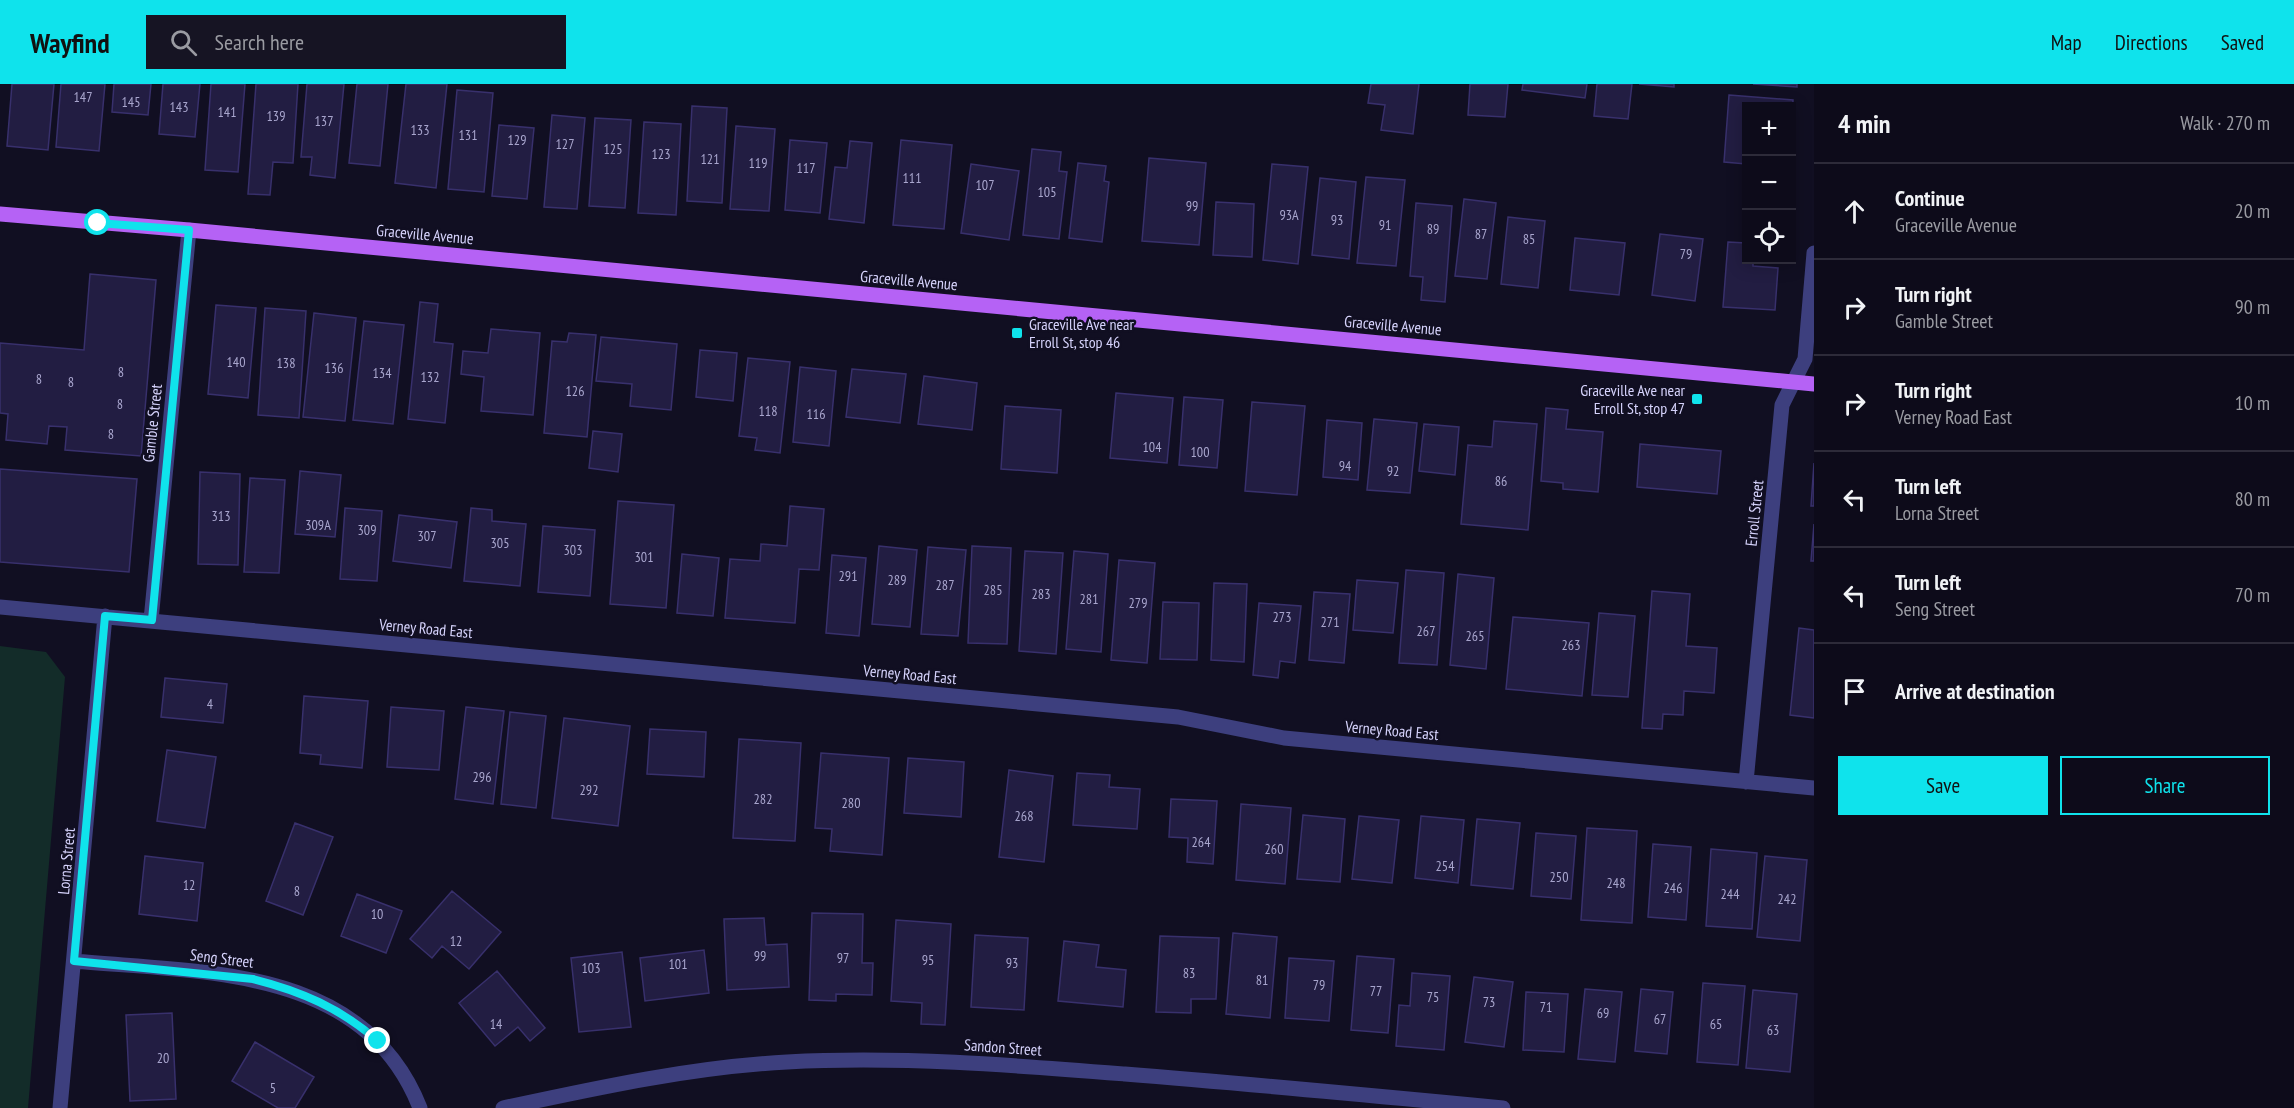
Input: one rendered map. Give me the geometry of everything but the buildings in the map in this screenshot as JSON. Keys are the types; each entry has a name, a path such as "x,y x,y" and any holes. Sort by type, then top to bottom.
{"main road":[{"name":"Graceville Avenue","path":"0,214 1814,384"}],"street":[{"name":"Gamble Street","path":"152,620 189,230"},
{"name":"Erroll Street","path":"1746,782 1782,405 1805,359 1814,253"},
{"name":"Verney Road East","path":"0,607 1178,717 1284,738 1814,788"},
{"name":"Lorna Street","path":"60,1108 105,616"},
{"name":"Seng Street","path":"74,961 253,979 302,994 356,1021 378,1041 405,1076 420,1108"},
{"name":"Sandon Street","path":"503,1108 628,1083 720,1068 796,1062 918,1060 1215,1081 1503,1108"}],"green space":[{"path":"0,646 46,652 65,677 28,1108 0,1108"}],"place":[{"name":"Graceville Ave near Erroll St, stop 46","path":"1017,333"},
{"name":"Graceville Ave near Erroll St, stop 47","path":"1697,399"}],"route":[{"path":"98,223 189,230 152,620 105,616 74,961 253,979 279,985 327,1005 356,1021 378,1041"}]}
